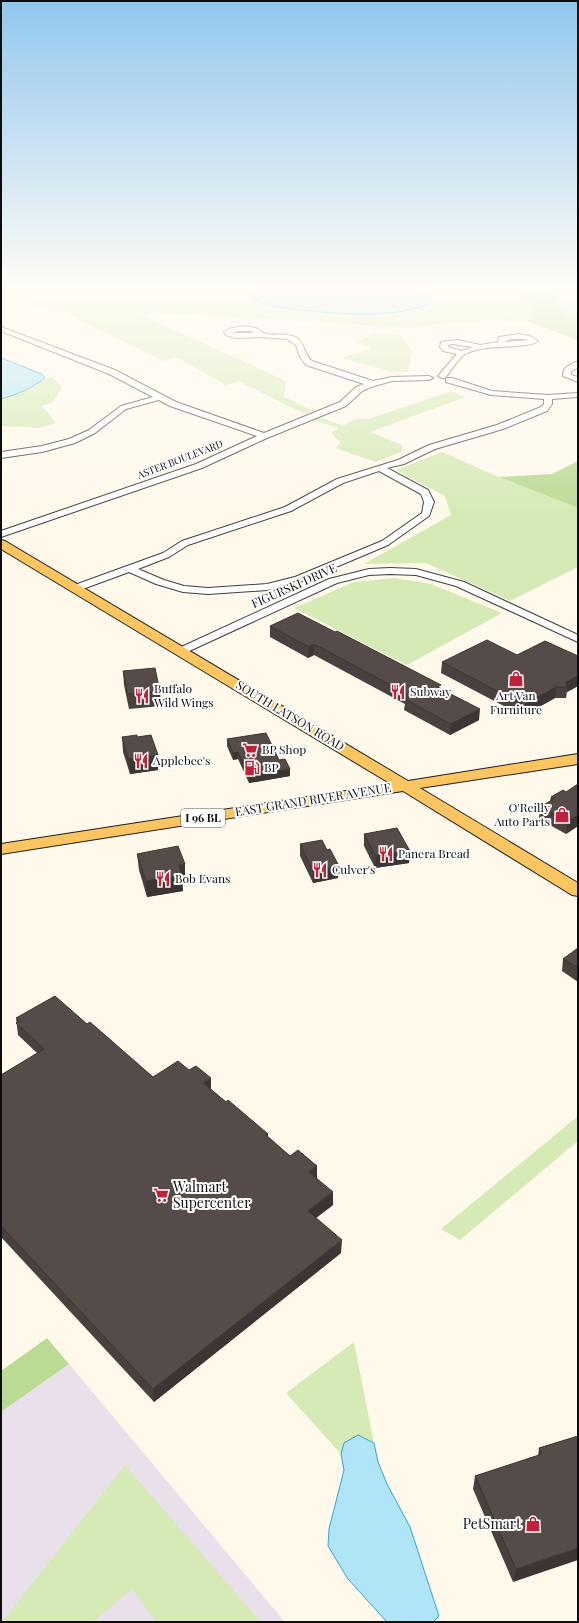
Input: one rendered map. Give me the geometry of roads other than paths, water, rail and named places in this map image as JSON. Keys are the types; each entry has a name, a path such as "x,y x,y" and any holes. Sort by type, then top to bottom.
{"main road":[{"name":"SOUTH LATSON ROAD","path":"1,544 406,786 578,891"},
{"name":"EAST GRAND RIVER AVENUE","path":"1,849 578,759"}],"street":[{"path":"86,362 112,372 179,406 264,436"},
{"path":"307,362 373,384 392,379 429,378 434,376 445,378 491,393 548,398 578,395"},
{"path":"445,378 456,362"},
{"path":"578,364 567,371 567,376 578,380"},
{"name":"ASTER BOULEVARD","path":"1,534 199,466 264,436 343,404 359,389 373,384"},
{"path":"1,456 76,440 94,430 120,410 136,403 160,397"},
{"path":"76,588 166,555 185,543 288,509 340,481 401,462 432,447 485,433 544,409 548,404 548,398"},
{"path":"131,569 160,582 183,589 208,591 273,585 299,579 385,543 426,514 429,502 425,492 380,468"},
{"name":"FIGURSKI DRIVE","path":"181,651 333,581 369,572 390,571 424,574 460,584 578,639"}],"water":[{"path":"1,362 11,362 42,374 45,378 30,388 1,399"},
{"path":"358,1435 374,1443 378,1462 387,1484 410,1527 439,1616 433,1622 387,1622 348,1579 328,1546 329,1529 344,1470 341,1454 344,1443"}],"place":[{"name":"Art Van Furniture","path":"516,679"},
{"name":"Subway","path":"398,692"},
{"name":"Buffalo Wild Wings","path":"142,696"},
{"name":"BP Shop","path":"250,750"},
{"name":"Applebee's","path":"141,761"},
{"name":"BP","path":"252,768"},
{"name":"O'Reilly Auto Parts","path":"562,815"},
{"name":"Panera Bread","path":"386,854"},
{"name":"Culver's","path":"320,870"},
{"name":"Bob Evans","path":"163,879"},
{"name":"Walmart Supercenter","path":"161,1195"},
{"name":"PetSmart","path":"533,1524"}]}
